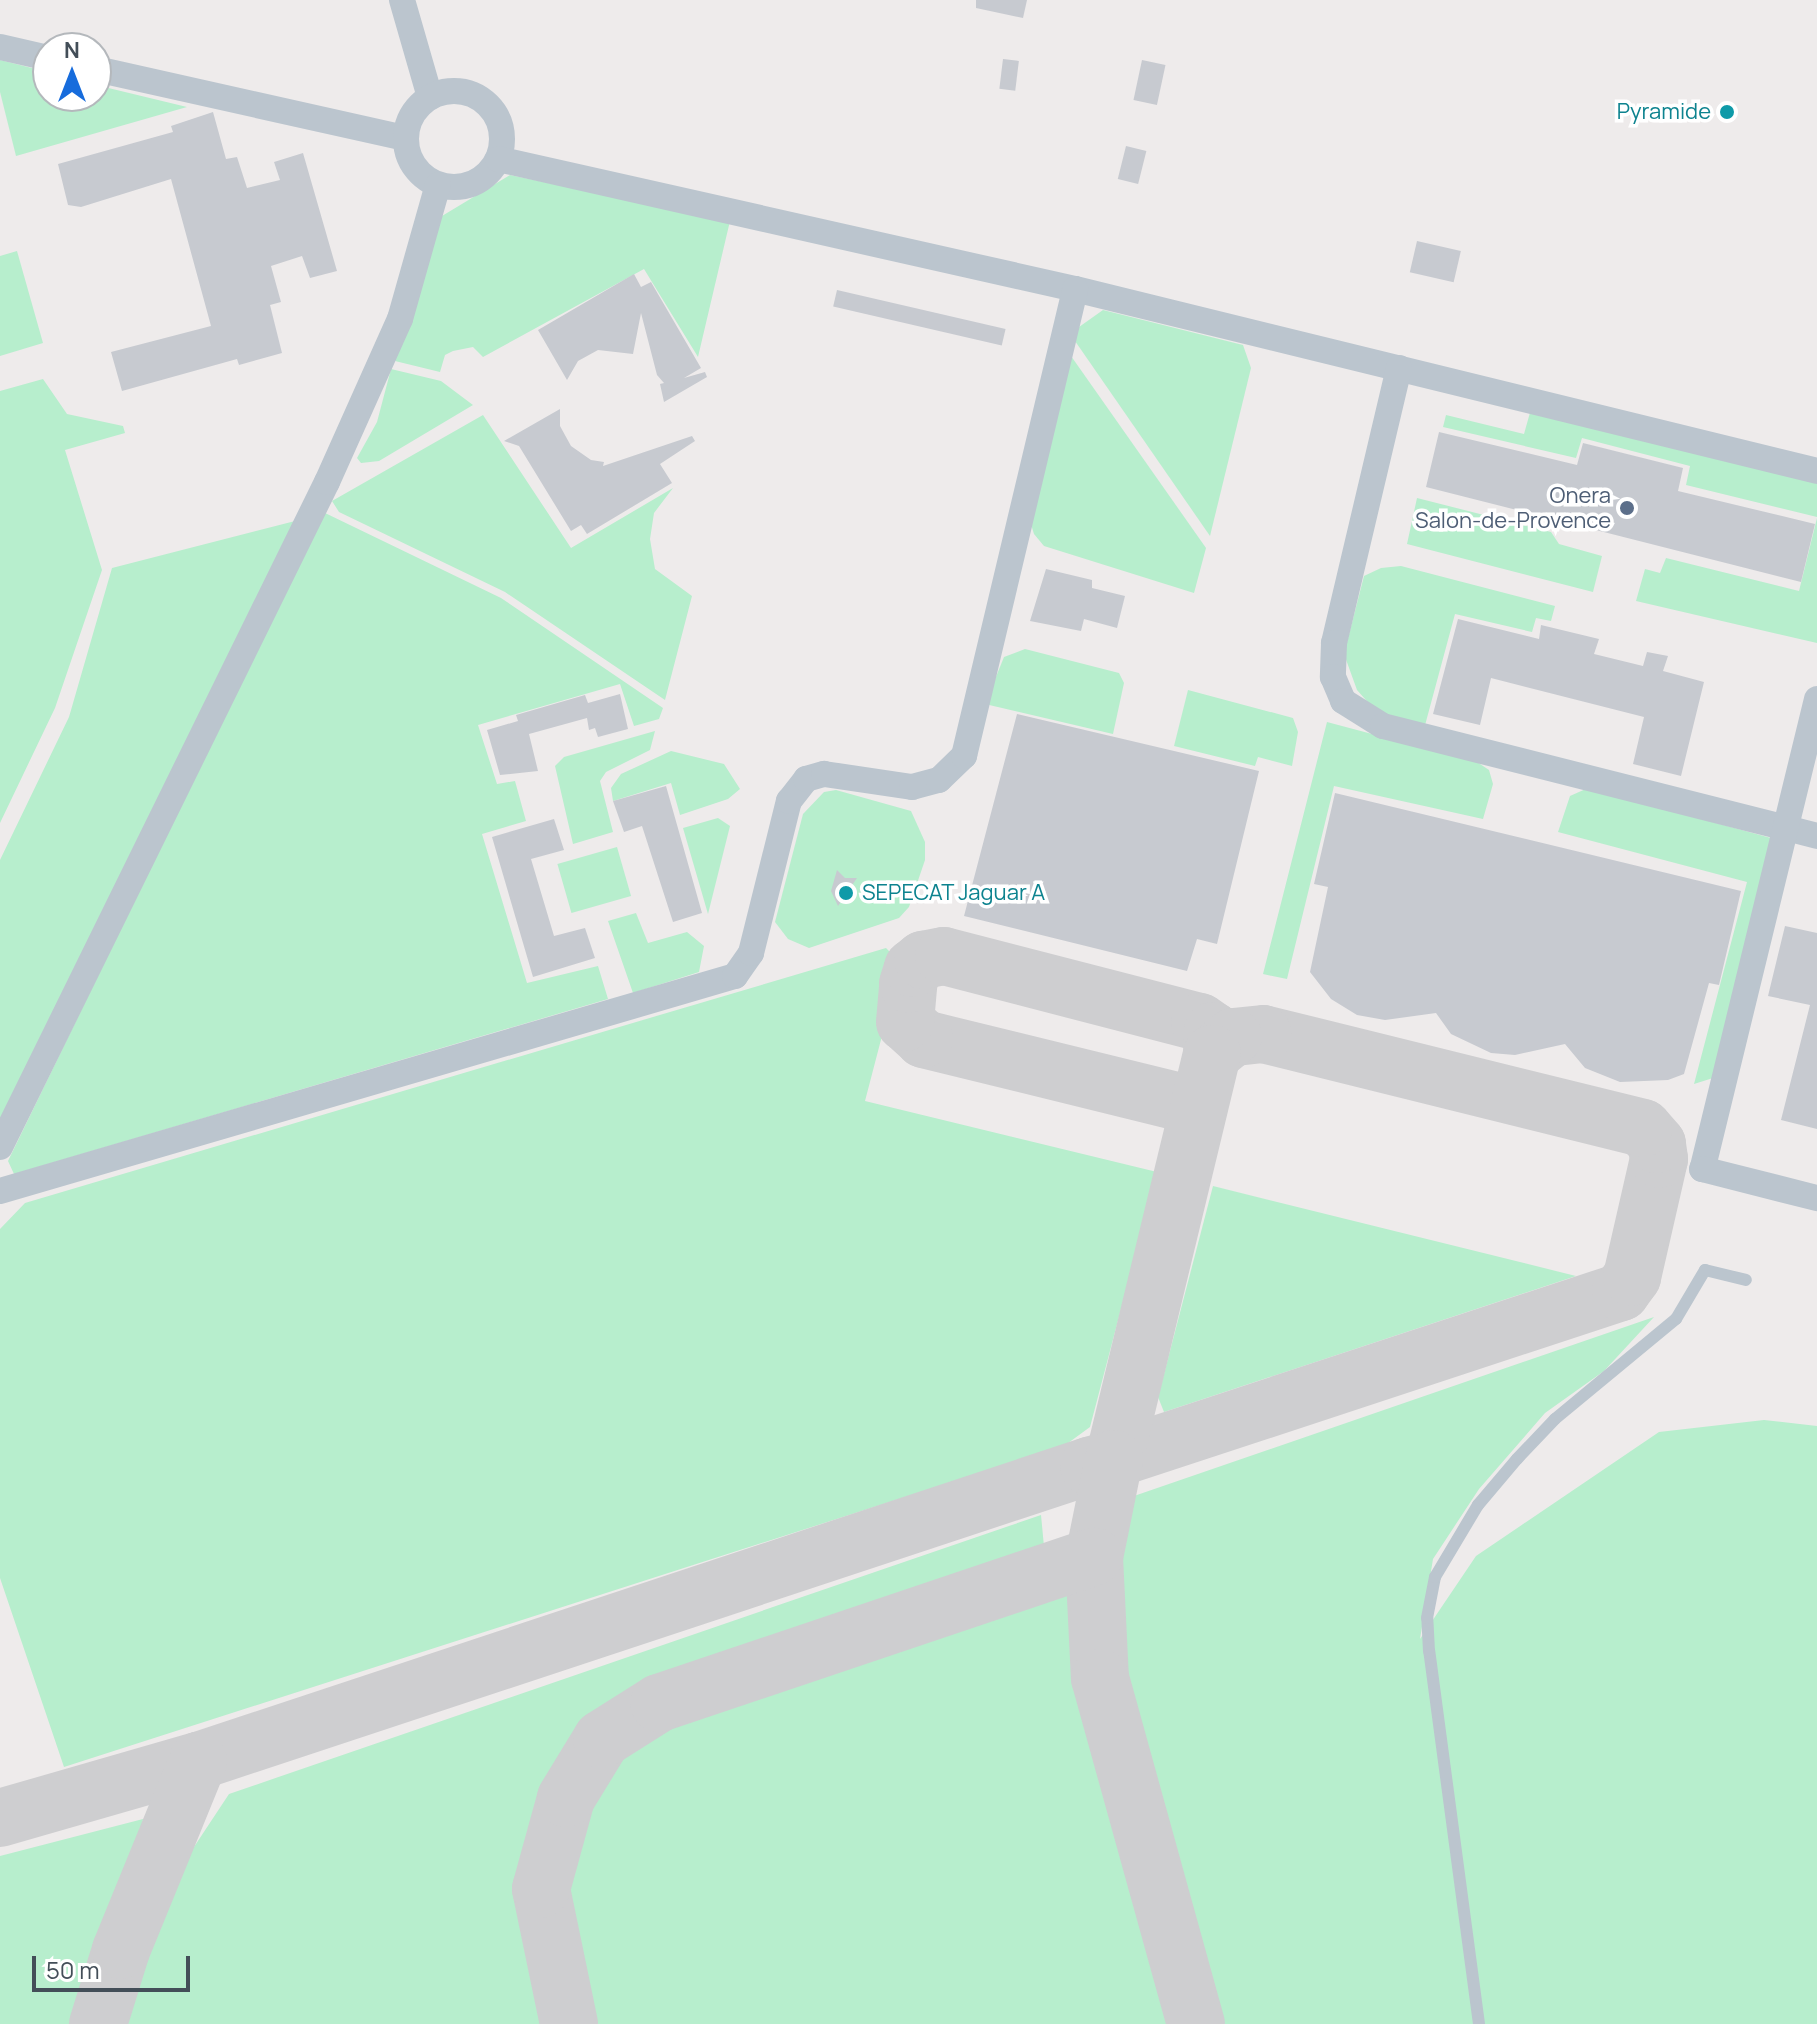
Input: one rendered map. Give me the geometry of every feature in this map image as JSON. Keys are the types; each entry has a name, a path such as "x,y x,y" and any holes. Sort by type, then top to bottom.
{"street":[{"path":"402,0 430,97"},
{"path":"0,47 32,54"},
{"path":"112,73 405,138"},
{"path":"459,91 486,103 501,129 498,159 491,171 466,186 438,185 414,167 405,138 417,108 430,97 459,91"},
{"path":"498,159 1075,289 1817,471"},
{"path":"0,1147 327,482 400,319 438,185"},
{"path":"0,1191 735,976 751,953 789,801 806,779 824,774 912,787 939,780 964,756 1075,289"},
{"path":"1399,368 1334,643 1333,677 1343,701 1383,726 1817,836"},
{"path":"1817,699 1702,1169 1817,1198"}],"lane":[{"path":"1479,2024 1429,1651 1427,1618 1435,1577 1478,1505 1517,1459 1555,1419 1676,1319 1705,1270 1746,1280"}],"green space":[{"path":"0,60 32,68 32,112 112,112 112,89 187,107 16,156 0,92"},
{"path":"510,175 730,221 698,357 644,269 483,357 473,347 453,351 445,355 440,372 395,361 442,216"},
{"path":"17,251 43,343 0,356 0,256"},
{"path":"1103,310 1243,345 1251,368 1210,536 1075,341 1079,327"},
{"path":"1071,356 1206,548 1194,593 1044,546 1034,534 1030,521"},
{"path":"391,369 441,381 473,405 379,461 361,463 357,458 377,422"},
{"path":"43,379 67,414 123,426 125,433 65,450 102,570 55,708 0,823 0,391"},
{"path":"1531,409 1817,479 1817,517 1686,485 1690,466 1582,438 1576,458 1443,427 1446,415 1524,434"},
{"path":"483,415 571,548 673,488 654,513 650,539 655,569 692,596 665,700 505,592 339,512 332,501"},
{"path":"1417,498 1551,532 1559,544 1602,556 1593,592 1407,544"},
{"path":"323,512 501,598 663,708 659,719 634,726 620,684 478,725 497,784 515,781 526,821 482,834 527,983 598,966 608,999 14,1174 8,1161"},
{"path":"1817,518 1817,643 1636,601 1645,569 1660,573 1666,558 1799,591"},
{"path":"299,520 0,1122 0,860 69,717 112,568"},
{"path":"1401,566 1555,606 1551,621 1536,618 1532,632 1455,614 1424,729 1373,708 1357,690 1344,654 1364,576 1381,568"},
{"path":"1025,649 1119,673 1124,683 1113,734 985,704 1004,657"},
{"path":"1188,690 1293,718 1298,732 1292,766 1258,757 1255,766 1174,746"},
{"path":"1327,722 1477,762 1489,770 1493,784 1483,819 1334,786 1287,979 1263,974"},
{"path":"655,731 650,750 606,772 600,781 613,832 573,844 555,766 564,757"},
{"path":"671,751 724,764 740,789 728,799 680,815 671,783 613,801 611,788 621,774"},
{"path":"1588,788 1771,838 1713,1078 1694,1084 1747,882 1558,832 1570,796"},
{"path":"836,790 911,811 925,842 925,860 909,907 899,918 809,948 788,939 775,922 803,814 824,792"},
{"path":"718,818 730,826 708,914 683,828"},
{"path":"617,847 631,896 571,913 557,864"},
{"path":"636,913 648,943 687,932 704,946 699,972 633,993 608,921"},
{"path":"886,948 901,963 865,1101 1157,1172 1090,1427 1064,1446 64,1767 0,1578 0,1229 25,1203"},
{"path":"1213,1186 1576,1276 1164,1412 1158,1397"},
{"path":"1654,1317 1604,1371 1545,1413 1479,1489 1433,1559 1420,1639 1476,1556 1659,1432 1764,1420 1817,1426 1817,2024 0,2024 0,1856 143,1819 136,1870 188,1856 229,1794 1041,1515 1045,1557 1121,1549 1134,1496"}],"building":[{"path":"976,0 1027,0 1023,18 976,8"},
{"path":"1003,59 1019,61 1015,91 999,89"},
{"path":"1142,60 1165,65 1157,105 1133,100"},
{"path":"213,112 226,159 237,157 247,188 280,180 274,162 303,153 337,271 310,278 302,256 271,266 281,302 270,305 282,353 239,365 237,359 122,391 111,352 211,326 171,179 81,207 68,205 58,164 173,132 171,126"},
{"path":"1126,146 1146,151 1138,184 1118,179"},
{"path":"1417,241 1461,251 1454,282 1410,272"},
{"path":"634,274 641,287 651,282 701,368 684,378 705,372 707,377 664,402 660,384 664,383 657,375 641,313 633,354 598,350 578,361 567,380 538,330"},
{"path":"837,290 1006,329 1002,345 833,307"},
{"path":"560,409 560,426 571,446 591,460 604,462 603,466 692,436 695,441 660,464 672,483 587,534 581,525 571,531 519,446 504,441"},
{"name":"Onera Salon-de-Provence","path":"1439,432 1577,465 1583,443 1683,468 1678,491 1815,524 1801,582 1426,487"},
{"path":"1046,569 1092,580 1092,588 1125,596 1117,628 1084,619 1081,631 1030,621"},
{"path":"1458,619 1539,639 1541,625 1599,639 1594,654 1643,666 1647,652 1668,656 1663,671 1704,682 1681,776 1633,764 1644,717 1491,678 1480,725 1433,714"},
{"path":"620,694 628,729 598,737 595,728 589,730 587,718 529,734 538,771 500,775 487,730 518,721 516,715 585,695 588,703"},
{"path":"1017,714 1259,771 1217,944 1197,939 1187,971 964,916"},
{"path":"666,786 702,913 673,922 642,826 624,832 613,801"},
{"path":"1335,793 1741,891 1719,985 1709,983 1684,1074 1668,1080 1620,1082 1585,1068 1565,1044 1515,1055 1491,1053 1451,1034 1436,1013 1385,1020 1357,1015 1331,999 1310,972 1328,887 1314,884"},
{"path":"554,819 564,850 531,859 554,936 585,928 595,958 533,977 492,837"},
{"path":"837,870 845,878 857,878 838,906 831,891"},
{"path":"1785,926 1817,933 1817,1129 1781,1120 1810,1005 1768,996"}],"taxiway":[{"path":"1195,1119 1180,1102 924,1039 905,1022 908,984 913,968 923,960 944,956 1200,1022 1213,1031 1212,1054"},
{"path":"0,1818 198,1761 1089,1466 1114,1459 1621,1292 1632,1277 1659,1159 1657,1144 1643,1128 1263,1034 1233,1037 1212,1054 1114,1459 1094,1557 1100,1678 1196,2024"},
{"path":"569,2024 541,1889 566,1798 602,1739 659,1703 1094,1557"},
{"path":"98,2024 121,1950 198,1761"}],"place":[{"name":"Pyramide","path":"1727,112"},
{"name":"Onera Salon-de-Provence","path":"1627,508"},
{"name":"SEPECAT Jaguar A","path":"846,893"}]}
